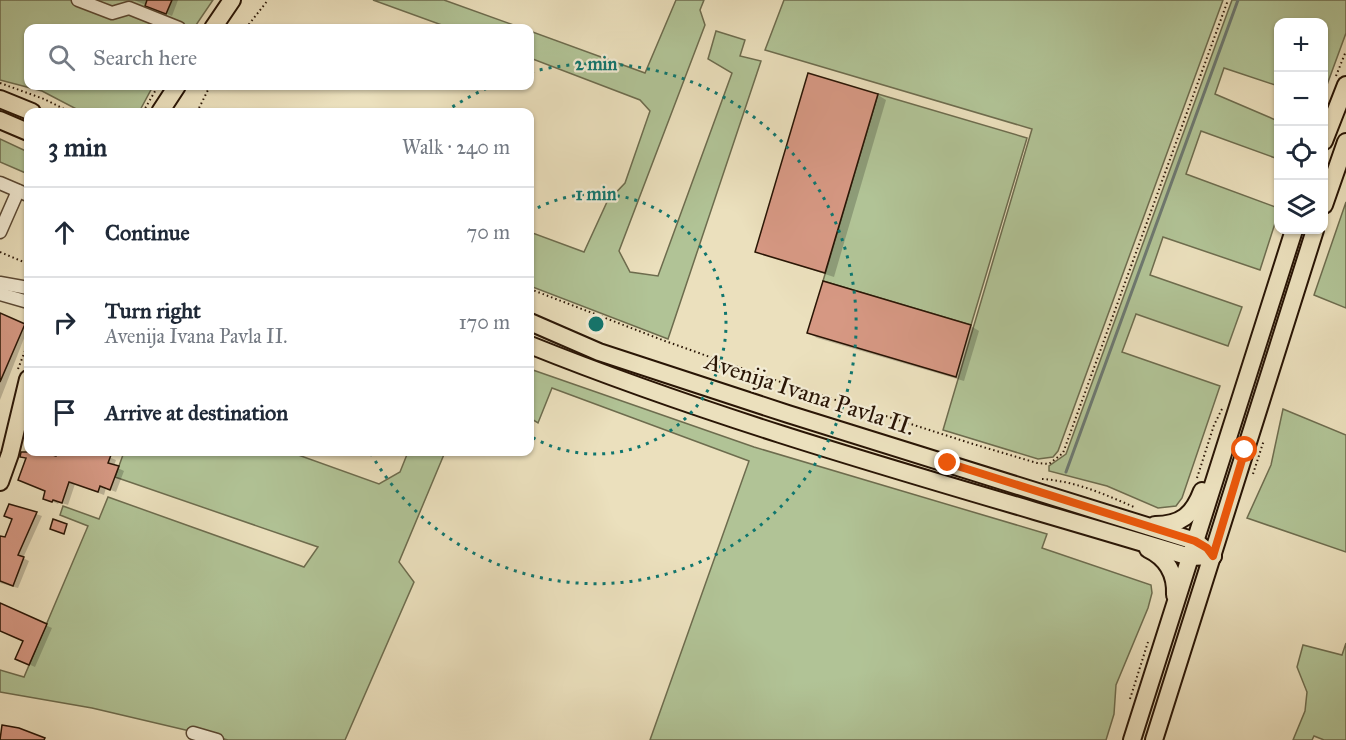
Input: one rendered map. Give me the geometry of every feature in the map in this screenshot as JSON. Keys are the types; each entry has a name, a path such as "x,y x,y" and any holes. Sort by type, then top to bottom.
{"main road":[{"path":"216,24 232,0"},
{"path":"1328,129 1346,85"},
{"path":"164,108 175,90"},
{"path":"0,99 24,109"},
{"path":"0,120 24,130"},
{"path":"1328,191 1346,142"},
{"path":"1132,740 1293,234"},
{"path":"1154,740 1314,234"},
{"name":"Avenija Ivana Pavla II.","path":"534,324 610,355 1142,524 1193,549"},
{"name":"Avenija Ivana Pavla II.","path":"534,347 587,368 779,433 1036,512 1106,531 1193,549 1207,548 1213,556"},
{"path":"0,482 24,399"},
{"path":"1142,524 1172,524 1183,520 1193,511 1205,482 1217,472"},
{"path":"1106,531 1161,558 1174,579 1175,606"}],"street":[{"path":"78,0 112,13 129,8 169,24"},
{"path":"0,183 23,193 0,232"},
{"path":"0,284 24,287"},
{"path":"0,284 24,300"},
{"path":"0,294 24,301"},
{"path":"193,733 217,740"}],"path":[{"path":"249,24 268,0"},
{"path":"534,291 665,341 789,385 973,444 1037,463 1049,464 1063,453 1228,0"},
{"path":"0,83 62,108"},
{"path":"145,108 156,90"},
{"path":"199,108 208,90"},
{"path":"0,252 24,262"},
{"path":"1130,701 1139,663 1152,632"}],"green space":[{"path":"0,0 213,0 197,24 24,24 24,86 0,80"},
{"path":"373,0 444,0 511,24 439,24"},
{"path":"676,0 704,0 700,10 705,25 619,251 630,272 658,276 732,73 708,59 716,31 745,40 740,56 761,61 668,339 534,288 534,233 584,252 607,202 625,183 650,111 640,100 534,60 534,32 645,73"},
{"path":"784,0 1223,0 1058,451 1053,457 1038,459 943,430 1032,129 765,50"},
{"path":"1232,0 1346,0 1346,33 1328,82 1328,18 1274,18 1274,85 1224,68 1215,94 1274,119 1274,158 1201,131 1186,174 1274,207 1274,226 1260,270 1163,237 1150,275 1242,307 1228,346 1136,314 1122,352 1220,386 1182,498 1176,506 1158,508 1107,486 1049,471 1049,466 1066,454"},
{"path":"38,90 151,90 141,108 74,108"},
{"path":"878,94 1027,138 971,325 823,281"},
{"path":"0,139 24,150 24,172 0,162"},
{"path":"1346,202 1346,308 1314,295"},
{"path":"534,370 754,447 1047,534 1042,548 1151,585 1152,593 1148,608 1116,685 1114,714 1106,740 650,740 749,461 552,388 538,423 534,420"},
{"path":"1283,409 1346,435 1346,552 1247,518 1271,465"},
{"path":"123,456 301,456 379,484 400,472 406,456 443,456 399,562 414,582 345,740 228,740 92,708 0,692 0,670 24,677 88,526 60,515 63,506 99,519 108,497 304,567 318,547 115,477"},
{"path":"1346,643 1346,740 1324,740 1314,736 1312,740 1293,740 1305,711 1307,692 1297,667 1303,645 1342,655"}],"building":[{"path":"147,0 172,0 166,14 145,6"},
{"path":"808,73 878,94 825,273 755,252"},
{"path":"823,281 971,325 956,377 807,333"},
{"path":"0,313 24,324 24,326 0,382"},
{"path":"21,452 24,452 24,456 111,456 108,463 119,466 110,490 100,486 98,492 69,482 62,503 43,499 45,491 18,480 26,458 20,457"},
{"path":"9,504 37,512 18,555 24,557 13,586 0,581 0,536 5,537 12,519 4,516"},
{"path":"53,519 67,524 64,534 50,529"},
{"path":"0,603 47,624 29,665 15,659 23,641 0,631"},
{"path":"2,725 19,728 45,738 44,740 0,740"}],"waterway":[{"path":"1066,472 1238,0"}],"route":[{"path":"948,463 1195,541 1207,548 1213,556 1245,450"}]}
